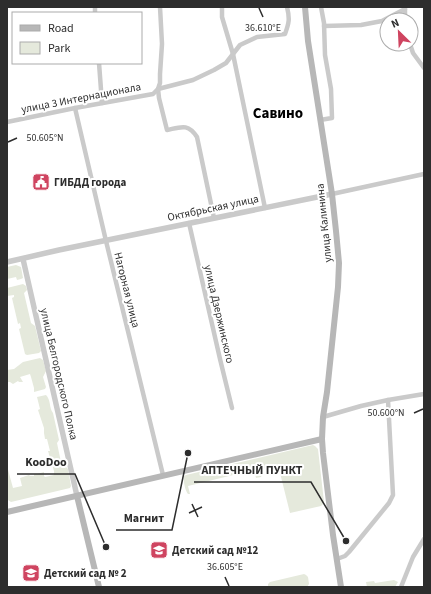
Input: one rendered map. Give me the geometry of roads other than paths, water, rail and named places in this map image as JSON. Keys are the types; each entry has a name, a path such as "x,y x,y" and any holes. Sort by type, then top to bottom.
{"main road":[{"name":"улица Калинина","path":"305,7 308,41 332,194 339,263 338,287 323,417 322,439 341,587"},
{"path":"7,510 77,496 322,439"},
{"name":"улица Белгородского Полка","path":"77,496 99,587"}],"street":[{"path":"160,7 162,44 160,83 158,89 167,130 187,127 193,130 197,137 214,218"},
{"path":"222,7 222,17 233,54 265,208"},
{"name":"улица 3 Интернационала","path":"7,122 153,94 158,89 193,80 226,63 240,45 257,37 285,34 289,24 287,7"},
{"path":"320,120 332,118 331,89 325,55 322,7"},
{"path":"324,26 361,25 382,21 405,8"},
{"path":"413,52 424,68"},
{"path":"99,64 102,103"},
{"name":"Нагорная улица","path":"75,108 163,476"},
{"name":"Октябрьская улица","path":"7,262 424,174"},
{"name":"улица Дзержинского","path":"190,224 232,408"},
{"name":"улица Белгородского Полка","path":"23,259 77,496"},
{"path":"323,417 361,406 424,394"},
{"path":"337,559 349,552 389,503 393,495 388,400"},
{"path":"401,587 412,557 424,539"}],"place":[{"name":"ГИБДД города","path":"41,182"},
{"name":"Магнит","path":"188,453"},
{"name":"АПТЕЧНЫЙ ПУНКТ","path":"346,541"},
{"name":"KooDoo","path":"106,547"},
{"name":"Детский сад №12","path":"159,550"},
{"name":"Детский сад № 2","path":"31,573"}],"district":[{"name":"Савино","path":"278,113"}]}
